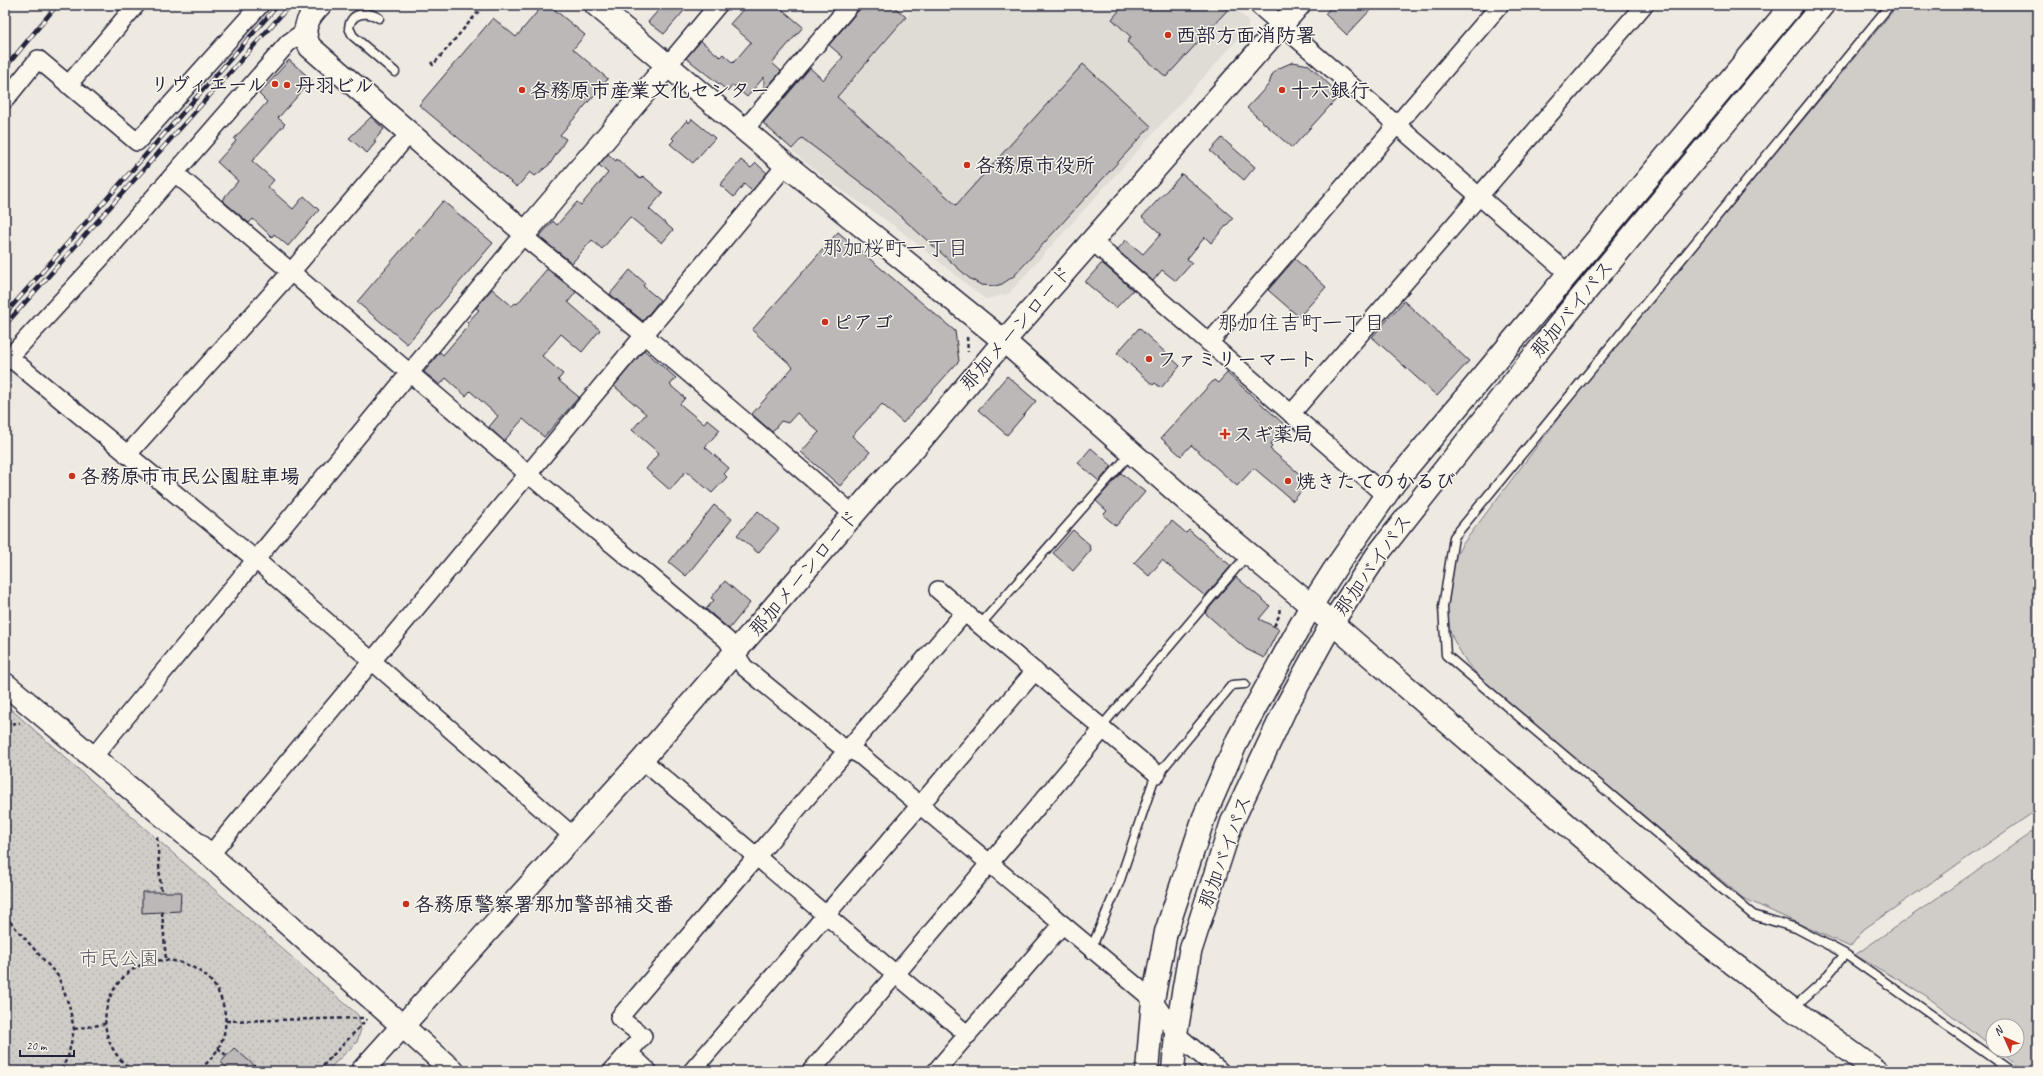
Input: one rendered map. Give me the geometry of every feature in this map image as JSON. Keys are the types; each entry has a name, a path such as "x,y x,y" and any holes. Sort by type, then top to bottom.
{"main road":[{"path":"320,5 307,22 305,31 306,41 315,52 524,234 667,66"},
{"path":"596,5 786,165 1004,341 1131,453 1332,623 1693,934 1877,1071"},
{"name":"那加メーンロード","path":"573,836 736,654 853,514 916,446 1004,341 1299,5"},
{"name":"那加バイパス","path":"1146,1071 1153,1000 1166,932 1204,817 1238,739 1311,606 1334,570 1386,496 1792,5"},
{"name":"那加バイパス","path":"1172,1071 1176,1034 1190,952 1232,822 1286,705 1332,623 1377,555 1568,313 1823,5"},
{"path":"5,684 210,855 453,1071"},
{"path":"362,1071 573,836"}],"street":[{"path":"68,85 136,5"},
{"path":"5,100 38,59 137,142 260,5"},
{"path":"667,66 718,5"},
{"path":"744,130 850,5"},
{"path":"1258,5 1569,274"},
{"path":"1209,343 1500,5"},
{"path":"1291,414 1644,5"},
{"path":"305,31 288,43 175,173 7,360 128,455 256,560 573,836"},
{"path":"128,455 291,272 409,134"},
{"path":"210,855 527,473 786,165"},
{"path":"175,173 527,473 727,640 744,667 838,744 860,755 919,806 1153,1000 1176,1034 1220,1071"},
{"path":"93,757 524,234 853,514"},
{"path":"1092,240 1386,496"},
{"path":"938,590 1157,774"},
{"path":"612,1071 643,1036 619,1018 849,750 965,612"},
{"path":"692,1071 1035,671"},
{"path":"811,1071 896,974 1102,728"},
{"path":"642,760 968,1035"},
{"path":"936,1071 1062,925"},
{"path":"628,1052 648,1071"}],"lane":[{"path":"1890,5 1454,537 1443,607 1446,655 1753,915 1796,928 1845,954 2011,1071"},
{"path":"379,18 373,14 358,15 353,18 349,28 353,36 395,72"},
{"path":"980,625 1131,453"},
{"path":"1102,728 1248,553"},
{"path":"1091,949 1119,883 1154,779 1232,685 1245,684"},
{"path":"1792,1009 1822,982 1845,954"}],"path":[{"path":"431,62 433,65 484,5"},
{"path":"157,834 161,892"},
{"path":"162,912 166,960"},
{"path":"5,916 58,976 70,1005 74,1029 68,1057 60,1071"},
{"path":"133,1071 121,1062 110,1045 105,1024 107,1003 116,985 130,971 147,963 166,960 184,963 201,972 214,985 223,1002 226,1021 222,1039 214,1056 198,1071"},
{"path":"226,1021 368,1018 318,1071"},
{"path":"74,1029 105,1024"},
{"path":"218,1048 227,1056"}],"shaded area":[{"name":"各務原市役所","path":"917,5 1230,5 1248,20 1248,28 1008,294 985,299 896,227 827,180 792,151"}],"green space":[{"path":"1898,5 2038,5 2038,809 1864,929 1850,947 1743,898 1491,689 1467,663 1453,639 1449,627 1442,590 1443,578 1462,545 1636,316 1674,276"},
{"name":"市民公園","path":"5,704 358,1015 361,1029 357,1042 327,1071 5,1071"},
{"path":"2038,828 2038,1071 2024,1071 2007,1058 2025,1058 2025,1018 1985,1018 1985,1041 1925,995 1855,955"}],"building":[{"path":"543,5 549,5 585,35 573,49 608,79 560,135 566,139 550,164 535,176 530,172 517,187 419,105 493,18 516,37"},
{"path":"663,5 689,5 664,34 648,22"},
{"path":"747,5 777,5 803,27 772,63 781,71 764,91 764,77 747,97 733,85 728,91 686,58 701,41 720,57 723,54 733,63 751,42 730,24"},
{"path":"860,5 892,5 906,17 837,97 956,205 1083,64 1151,126 1014,276 1002,284 995,286 981,285 969,278 872,191 802,138 792,149 764,124 764,122 810,68 823,80 843,57 829,45 858,11"},
{"path":"1124,5 1232,5 1166,77 1127,42 1131,37 1112,19"},
{"path":"1333,5 1375,5 1347,35 1325,14"},
{"path":"289,60 312,80 278,118 285,124 252,161 274,180 268,187 293,209 304,196 319,210 288,246 274,234 272,237 253,219 249,223 222,200 238,181 217,162 236,141 234,139 267,102 259,94"},
{"path":"1293,62 1309,65 1340,95 1292,148 1247,108 1269,84 1272,75 1277,69"},
{"path":"371,117 384,129 374,141 376,142 367,153 349,138"},
{"path":"692,119 715,138 693,163 670,144 674,140 672,138 687,120 689,123"},
{"path":"1222,138 1255,167 1244,180 1210,151"},
{"path":"608,154 616,161 617,159 640,179 643,176 663,193 649,209 673,230 662,243 630,217 602,249 592,240 572,263 539,237 553,221 557,225 577,202 581,205 608,173 599,165"},
{"path":"741,160 751,168 756,163 767,173 752,191 744,184 734,197 720,185"},
{"path":"1182,174 1233,218 1211,243 1205,237 1187,259 1192,263 1176,281 1162,270 1153,281 1117,250 1126,240 1143,254 1161,234 1142,217"},
{"path":"443,201 493,243 407,344 357,302"},
{"path":"838,232 955,331 959,361 903,423 882,404 852,436 870,452 840,486 801,452 819,432 797,413 788,423 781,421 772,432 752,414 793,367 752,330"},
{"path":"1295,259 1326,287 1299,317 1268,290"},
{"path":"1101,264 1103,264 1133,290 1116,308 1085,282"},
{"path":"547,269 576,292 568,302 600,330 582,352 561,334 542,356 563,374 558,380 579,397 544,437 523,419 504,441 489,427 498,416 470,391 466,396 446,378 440,385 424,372 440,352 443,355 469,325 467,323 479,310 476,308 492,289 512,306 515,303 517,304"},
{"path":"630,270 645,283 643,286 660,300 643,321 610,294"},
{"path":"1404,301 1469,361 1437,396 1372,337"},
{"path":"1139,328 1180,366 1161,388 1155,383 1153,385 1117,353"},
{"path":"644,350 676,378 670,385 685,398 680,404 704,424 707,419 720,430 705,447 729,468 724,474 727,477 712,493 686,471 670,490 646,469 659,453 632,430 646,414 614,386"},
{"path":"1227,373 1286,426 1270,445 1272,447 1270,449 1309,482 1293,501 1254,468 1237,486 1191,445 1181,456 1161,438 1214,380 1218,383"},
{"path":"1007,376 1036,401 1007,435 978,410"},
{"path":"1091,448 1112,466 1099,481 1078,463"},
{"path":"1121,473 1145,492 1116,526 1103,515 1107,511 1096,501"},
{"path":"714,505 732,519 686,576 669,562"},
{"path":"758,511 779,529 758,553 737,535"},
{"path":"1172,521 1186,533 1189,530 1231,566 1205,596 1162,560 1149,576 1134,563"},
{"path":"1073,530 1090,545 1089,547 1091,550 1073,571 1053,553"},
{"path":"1236,577 1270,606 1259,619 1279,629 1264,658 1246,649 1205,613"},
{"path":"725,581 750,603 729,629 706,609 714,600 711,598"},
{"path":"142,892 181,892 180,911 142,913"},
{"path":"234,1048 261,1071 230,1071 221,1062"}],"railway":[{"path":"5,68 57,5"},
{"path":"5,314 278,5"},
{"path":"5,325 290,5"}],"place":[{"name":"西部方面消防署","path":"1168,35"},
{"name":"リヴィエール","path":"275,84"},
{"name":"丹羽ビル","path":"287,85"},
{"name":"各務原市産業文化センター","path":"522,90"},
{"name":"十六銀行","path":"1282,90"},
{"name":"各務原市役所","path":"967,165"},
{"name":"ピアゴ","path":"825,322"},
{"name":"ファミリーマート","path":"1149,359"},
{"name":"スギ薬局","path":"1225,434"},
{"name":"各務原市市民公園駐車場","path":"72,476"},
{"name":"焼きたてのかるび","path":"1288,481"},
{"name":"各務原警察署那加警部補交番","path":"406,904"}],"district":[{"name":"那加桜町一丁目","path":"895,248"},
{"name":"那加住吉町一丁目","path":"1301,323"}]}
